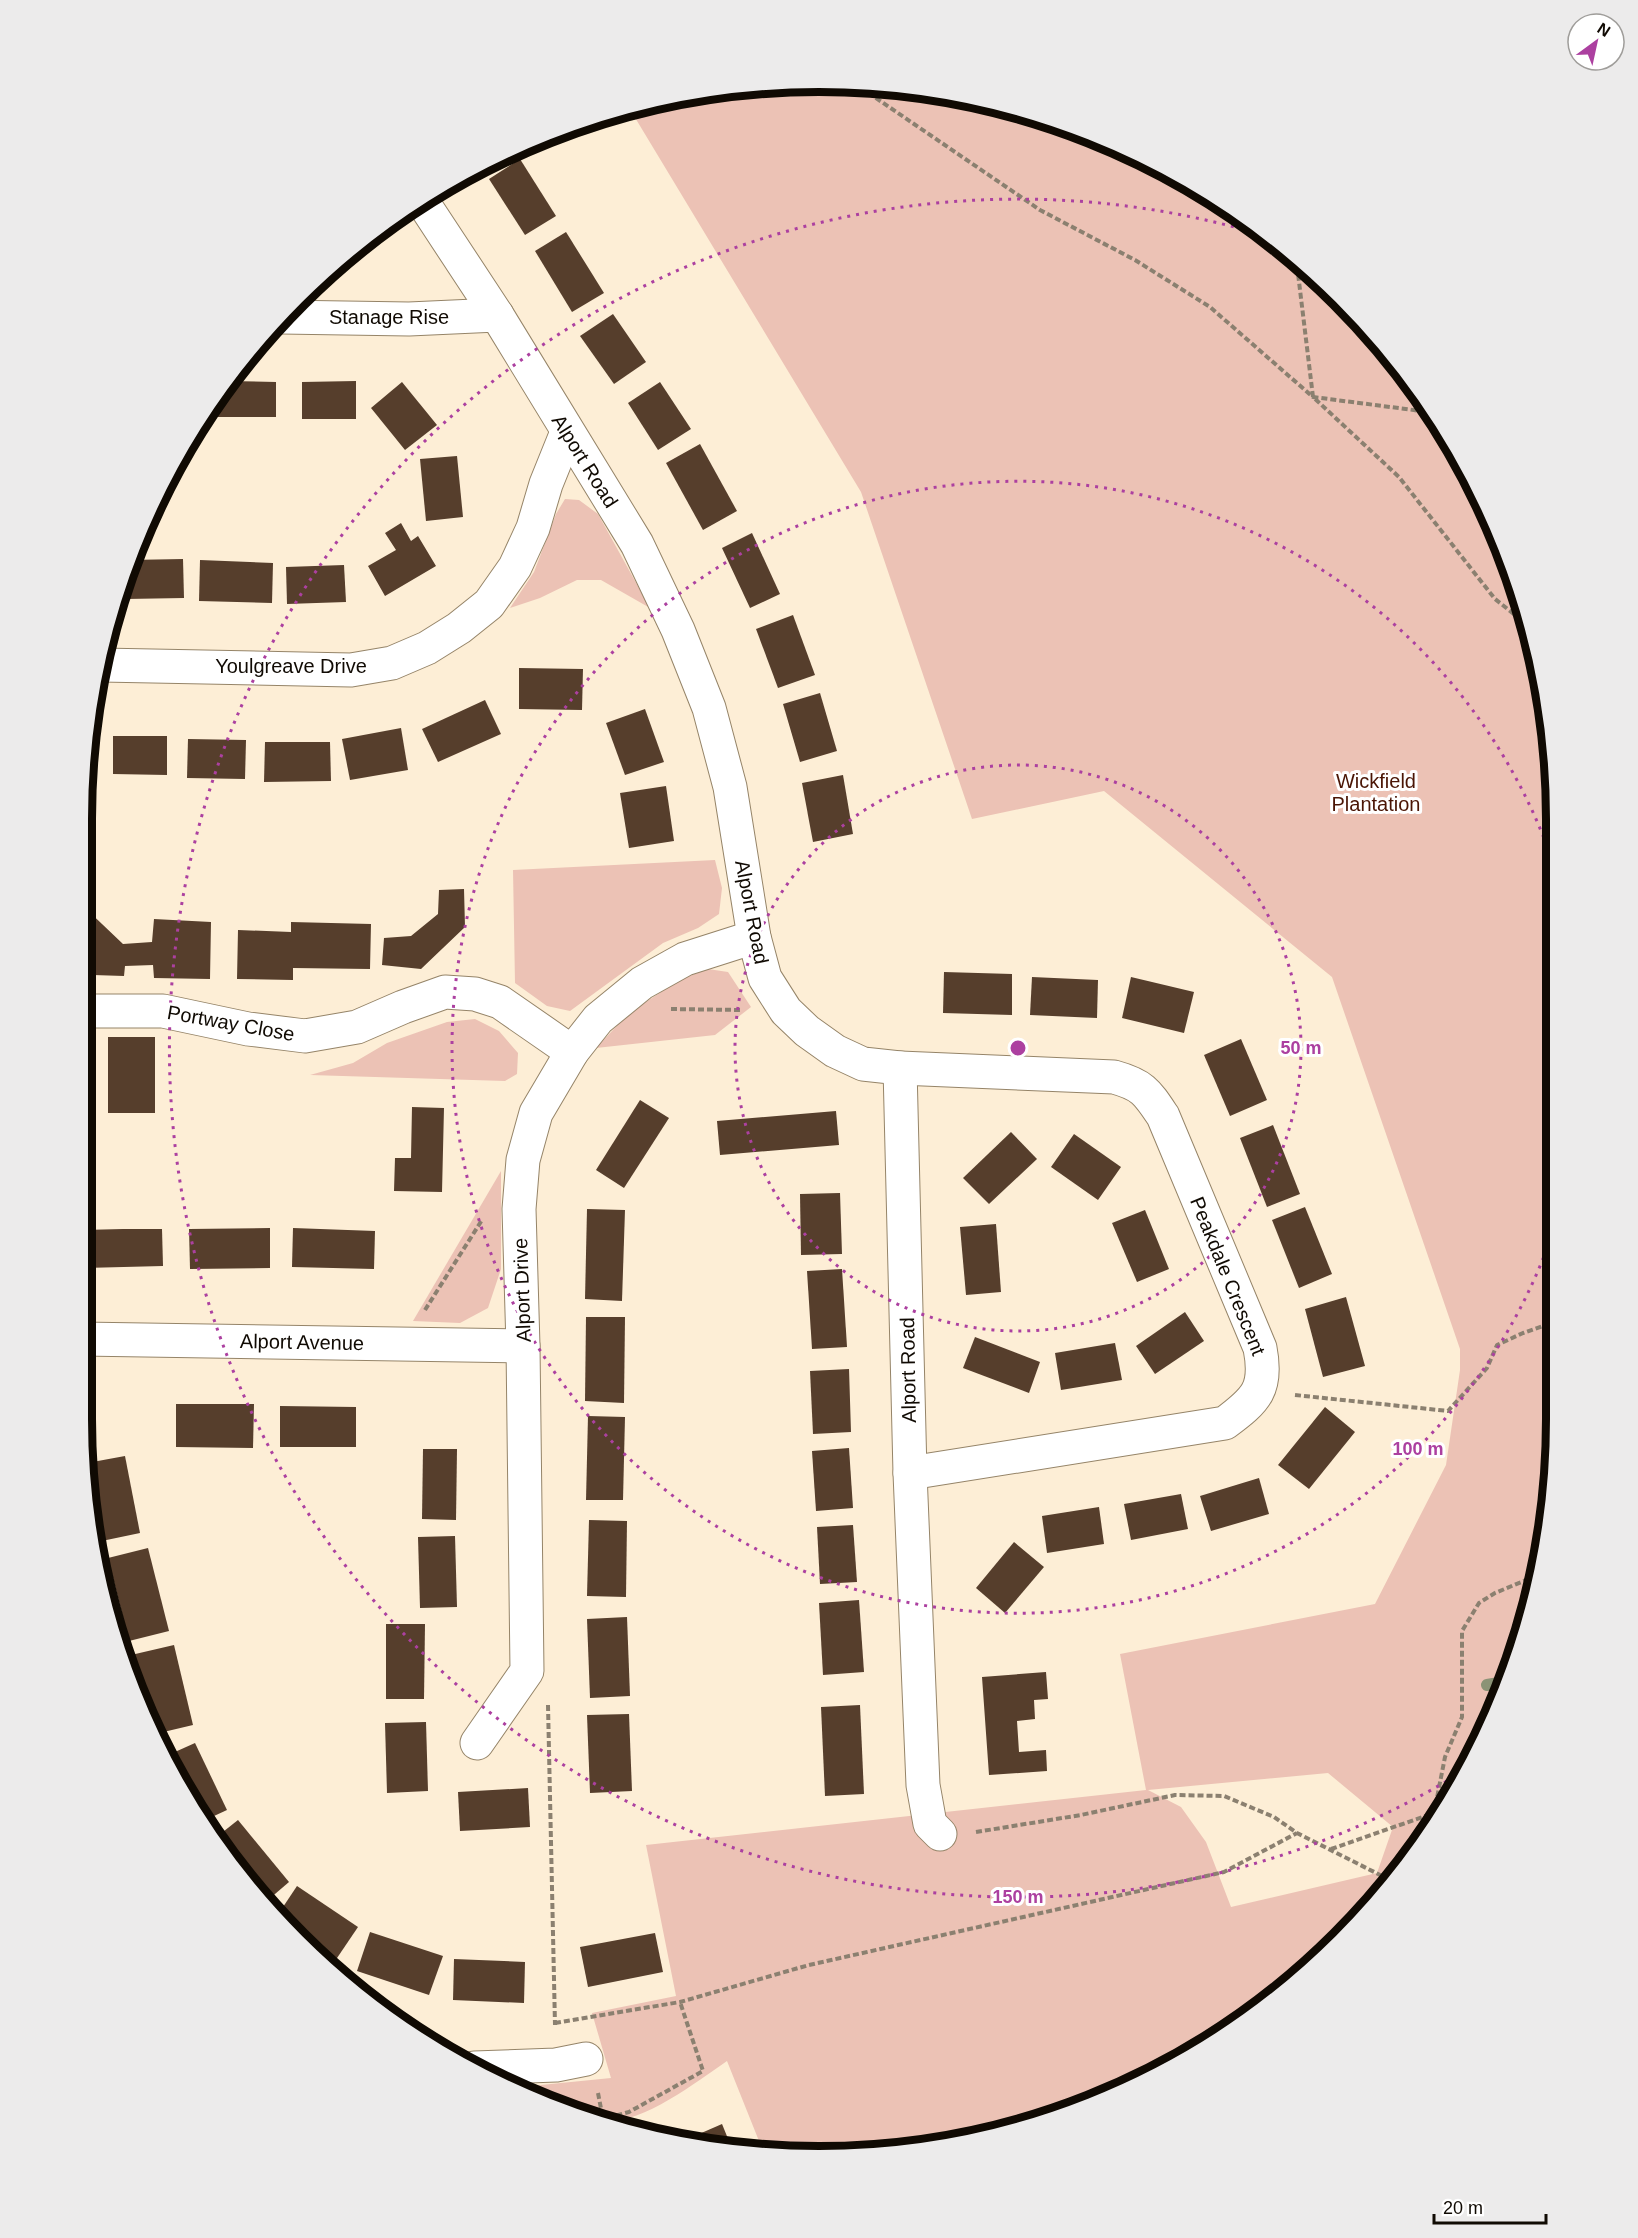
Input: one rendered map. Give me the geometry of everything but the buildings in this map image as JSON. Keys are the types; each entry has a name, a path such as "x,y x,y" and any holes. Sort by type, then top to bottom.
{"street":[{"name":"Alport Road","path":"426,207 497,315 637,544 678,630 709,708 730,787 753,937 765,978 786,1011 807,1031 835,1052 863,1064 900,1068 910,1473 924,1796 930,1824 940,1834"},
{"name":"Stanage Rise","path":"293,317 409,319 497,315"},
{"name":"Youlgreave Drive","path":"108,665 351,670 392,663 427,648 459,628 489,604 515,567 533,528 546,484 567,432"},
{"name":"Alport Drive","path":"527,1671 519,1209 523,1160 536,1113 572,1052 598,1019 642,983 685,959 753,937"},
{"name":"Portway Close","path":"92,1011 163,1011 248,1029 305,1036 357,1027 445,992 475,994 500,1002 572,1052"},
{"name":"Peakdale Crescent","path":"900,1068 1114,1077 1133,1082 1149,1094 1168,1127 1260,1348 1264,1370 1258,1391 1246,1407 1225,1423 910,1473"},
{"name":"Alport Avenue","path":"92,1340 523,1346"},
{"path":"477,1743 527,1671"},
{"path":"489,2067 571,2062"}],"path":[{"path":"867,93 1040,210 1135,260 1210,307 1399,477 1496,599 1518,617"},
{"path":"1298,271 1312,397"},
{"path":"1312,397 1421,411"},
{"path":"668,1009 786,1011"},
{"path":"404,1343 483,1218"},
{"path":"1288,1395 1448,1411 1487,1368 1497,1345 1523,1332 1546,1325"},
{"path":"1436,1804 1445,1757 1462,1717 1462,1631 1479,1603 1495,1593 1529,1579"},
{"path":"527,1671 548,1705 555,2023 571,2062"},
{"path":"940,1834 955,1836 1081,1815 1175,1795 1224,1796 1274,1817 1297,1833 1384,1877"},
{"path":"1330,1850 1429,1815"},
{"path":"555,2023 680,2002 808,1965 1224,1872 1297,1833"},
{"path":"613,2116 629,2112 703,2071 680,2002"}],"green space":[{"name":"Wickfield Plantation","path":"771,93 867,93 961,105 1053,130 1097,147 1183,189 1262,242 1299,272 1366,339 1424,415 1471,497 1508,585 1533,677 1540,724 1545,771 1546,819 1545,1467 1533,1561 1522,1607 1508,1653 1471,1741 1449,1783 1396,1862 1366,1899 1299,1966 1223,2024 1183,2049 1097,2091 1053,2108 961,2133 914,2140 867,2145 771,2145 760,2144 727,2061 667,2101 623,2120 585,2108 530,2086 611,2078 592,2013 676,1996 646,1845 1146,1790 1120,1654 1375,1604 1446,1465 1460,1370 1460,1349 1332,977 1104,791 972,819 861,492 634,115 677,105","holes":["1328,1773 1393,1827 1377,1873 1231,1907 1206,1842 1181,1807 1148,1790"]},
{"path":"565,499 579,500 598,514 650,608 601,580 577,580 540,598 510,608 534,572 556,514"},
{"path":"715,860 722,888 719,914 698,928 663,943 570,1011 547,1006 515,983 513,870"},
{"path":"708,969 728,972 751,1007 715,1035 596,1048 629,1013 681,979"},
{"path":"475,1019 499,1031 518,1053 517,1074 505,1081 310,1075 353,1063 387,1043 447,1022"},
{"path":"501,1171 501,1269 488,1308 460,1323 413,1321"}],"waterway":[{"path":"1487,1685 1496,1683"}]}
